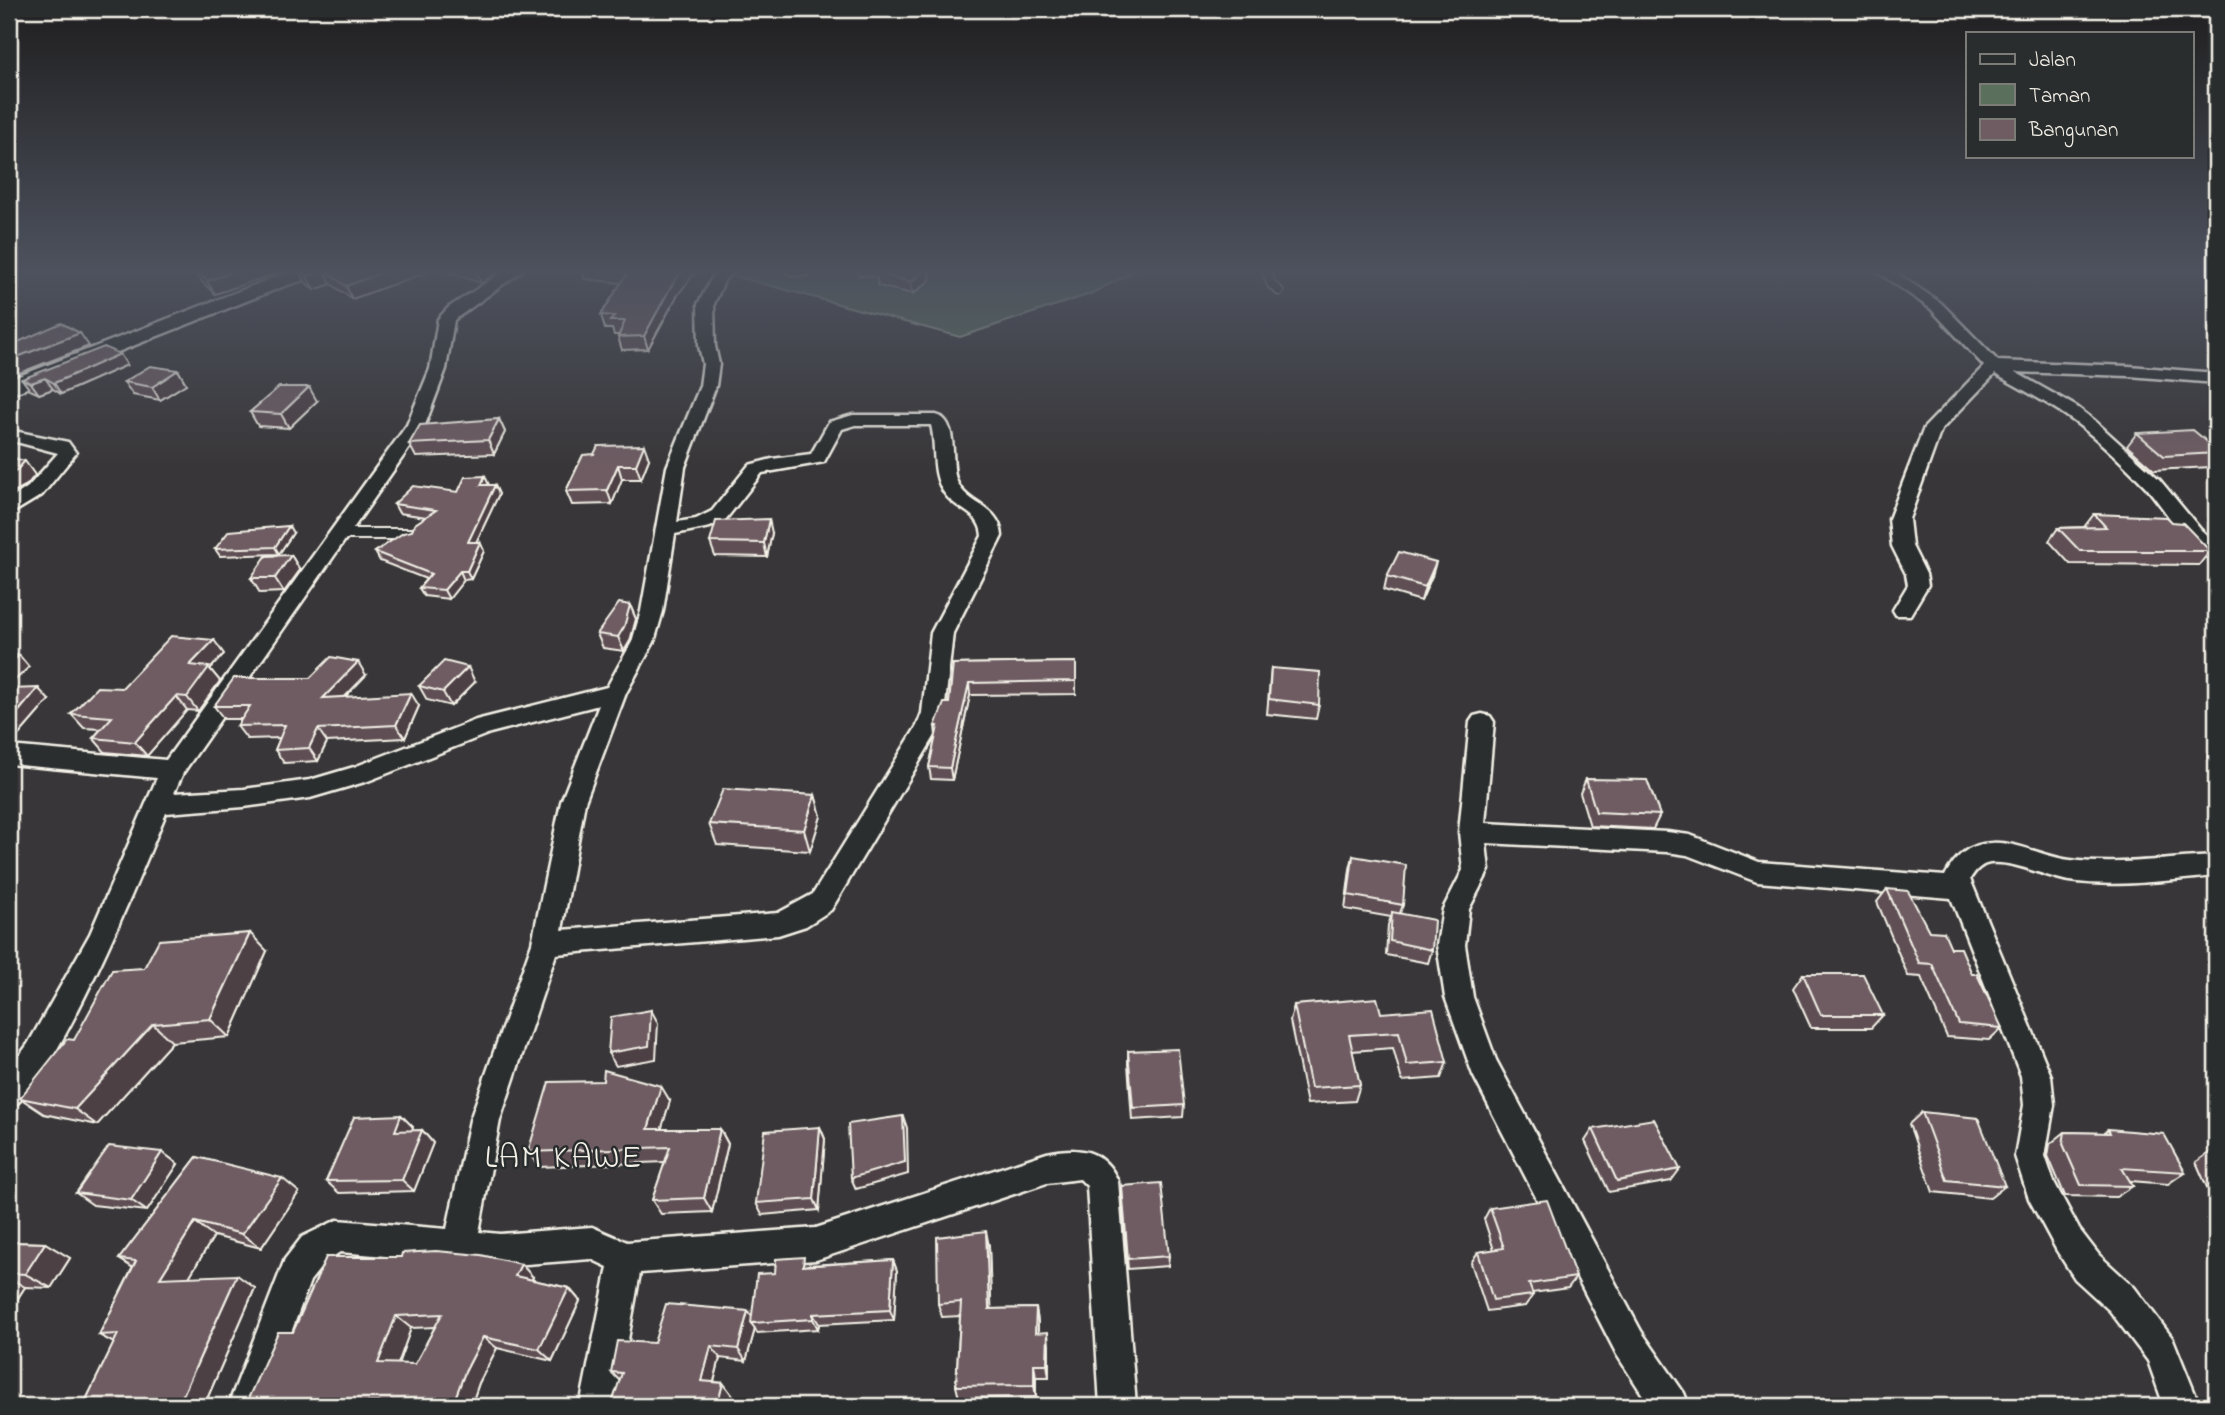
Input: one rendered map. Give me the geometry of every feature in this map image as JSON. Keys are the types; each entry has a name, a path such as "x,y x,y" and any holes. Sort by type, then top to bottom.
{"main road":[{"path":"9,388 141,336"}],"street":[{"path":"9,1094 38,1053 101,939 173,769 416,425 438,369 443,336"},
{"path":"460,1246 485,1120 546,943 573,802 615,693 643,642 652,611 676,467 708,386 711,364 707,336"},
{"path":"1965,336 1993,366 2071,411 2089,425 2152,483 2194,534 2216,554"},
{"path":"1903,610 1918,585 1916,574 1902,546 1899,519 1903,508 1933,428 1993,366 2129,371 2216,378"},
{"path":"546,943 778,924 797,918 822,902 929,727 942,633 992,536 993,524 989,518 954,495 947,483 941,426 936,420 853,420 835,426 818,458 761,467 750,472 724,512 713,520 666,529"},
{"path":"9,435 62,446 66,453 35,491 9,509"},
{"path":"158,804 244,798 310,789 360,775 484,726 615,693"},
{"path":"1482,722 1472,832 1476,870 1456,909 1451,945 1459,997 1483,1065 1629,1343 1671,1406"},
{"path":"9,755 173,769"},
{"path":"1472,832 1667,842 1690,845 1736,866 1757,872 1961,888"},
{"path":"2182,1406 2161,1351 2141,1321 2087,1267 2068,1240 2040,1188 2029,1156 2039,1105 2036,1076 1957,879 1962,866 1981,854 1994,853 2053,868 2103,872 2216,866"},
{"path":"246,1406 297,1271 314,1249 337,1236 500,1250 592,1243 626,1258 816,1244 1047,1168 1076,1162 1095,1169 1102,1181 1118,1406"},
{"path":"598,1406 626,1258"}],"lane":[{"path":"341,534 412,534"}],"building":[{"path":"32,336 72,336 9,360 9,346"},
{"path":"104,347 120,354 54,383 45,378 31,383 22,379"},
{"path":"150,366 178,370 152,387 124,382"},
{"path":"279,387 309,387 281,414 250,412"},
{"path":"499,419 488,440 409,444 420,425"},
{"path":"2193,430 2216,449 2216,453 2164,456 2137,433"},
{"path":"644,445 636,465 618,465 607,490 566,491 583,455 594,454 598,446"},
{"path":"9,457 25,461 9,475"},
{"path":"485,476 481,485 495,485 468,542 480,542 467,571 460,571 444,590 419,588 431,574 375,552 403,533 412,531 415,524 436,510 394,504 413,486 458,492 465,477"},
{"path":"2094,514 2167,517 2172,522 2183,523 2210,551 2080,551 2058,528 2106,527"},
{"path":"769,519 764,543 710,542 716,521"},
{"path":"289,526 275,547 215,549 229,531"},
{"path":"1399,552 1436,562 1425,587 1387,576"},
{"path":"291,555 275,578 251,578 266,556"},
{"path":"619,603 630,605 624,627 618,637 597,634"},
{"path":"171,636 214,640 190,665 209,667 187,697 176,696 135,742 93,738 112,717 71,714 97,687 122,688"},
{"path":"9,654 19,655 9,665"},
{"path":"331,657 358,662 323,698 411,693 396,725 318,729 309,748 275,750 285,725 237,726 250,706 214,706 234,678 310,678"},
{"path":"444,661 468,667 443,692 419,686"},
{"path":"1076,662 1076,681 969,683 950,768 929,767 938,726 935,726 944,703 949,703 953,664"},
{"path":"1271,668 1320,672 1319,705 1269,699"},
{"path":"38,688 9,723 9,689"},
{"path":"1586,779 1647,780 1660,815 1596,812"},
{"path":"723,789 815,795 804,830 709,824"},
{"path":"1353,856 1406,865 1403,905 1348,895"},
{"path":"1887,889 1908,891 1929,931 1944,932 1951,948 1961,948 1972,974 1977,974 2002,1028 1959,1024 1932,964 1919,963"},
{"path":"1392,912 1434,920 1432,950 1390,941"},
{"path":"250,933 210,1019 153,1024 75,1109 20,1098 67,1039 74,1040 112,970 144,968 159,940"},
{"path":"1803,974 1863,974 1883,1015 1821,1015"},
{"path":"1377,998 1381,1013 1433,1009 1447,1062 1407,1065 1399,1032 1349,1035 1360,1085 1311,1088 1294,1005"},
{"path":"651,1010 649,1046 608,1053 611,1017"},
{"path":"1178,1049 1184,1105 1133,1108 1128,1051"},
{"path":"604,1070 661,1086 648,1129 720,1129 704,1198 652,1200 670,1147 528,1152 549,1082 603,1081"},
{"path":"1922,1112 1978,1118 2005,1186 1947,1180"},
{"path":"401,1115 395,1131 422,1130 402,1180 326,1181 354,1117"},
{"path":"903,1116 905,1162 851,1178 848,1124"},
{"path":"1654,1119 1680,1169 1617,1181 1593,1129"},
{"path":"820,1127 814,1199 756,1203 765,1131"},
{"path":"2108,1129 2164,1134 2185,1172 2122,1168 2133,1186 2081,1185 2063,1144 2065,1132 2110,1133"},
{"path":"109,1146 162,1152 131,1200 76,1193"},
{"path":"197,1157 282,1178 242,1234 195,1222 160,1278 237,1275 178,1406 83,1406 118,1334 99,1335 136,1261 119,1259"},
{"path":"1161,1183 1169,1256 1128,1259 1122,1186"},
{"path":"1547,1200 1576,1277 1529,1284 1533,1295 1493,1300 1478,1252 1504,1248 1490,1208"},
{"path":"986,1231 989,1309 1036,1308 1035,1333 1048,1332 1047,1364 1034,1364 1034,1385 956,1386 961,1302 938,1304 937,1237"},
{"path":"9,1242 45,1243 25,1274 9,1273"},
{"path":"436,1251 481,1255 521,1264 515,1276 569,1288 539,1349 483,1337 452,1406 380,1406 381,1402 247,1401 278,1332 293,1332 326,1257 401,1257 402,1253","holes":["442,1314 415,1364 378,1363 396,1316"]},
{"path":"804,1257 803,1266 893,1260 890,1310 813,1314 813,1319 751,1323 757,1274 775,1273 776,1259"},
{"path":"666,1304 748,1311 738,1349 711,1346 702,1381 723,1383 717,1406 611,1406 622,1373 611,1372 617,1341 654,1343"},
{"path":"973,1404 972,1406 939,1406 939,1405"}],"district":[{"name":"LAM KAWE","path":"564,1159"}]}
